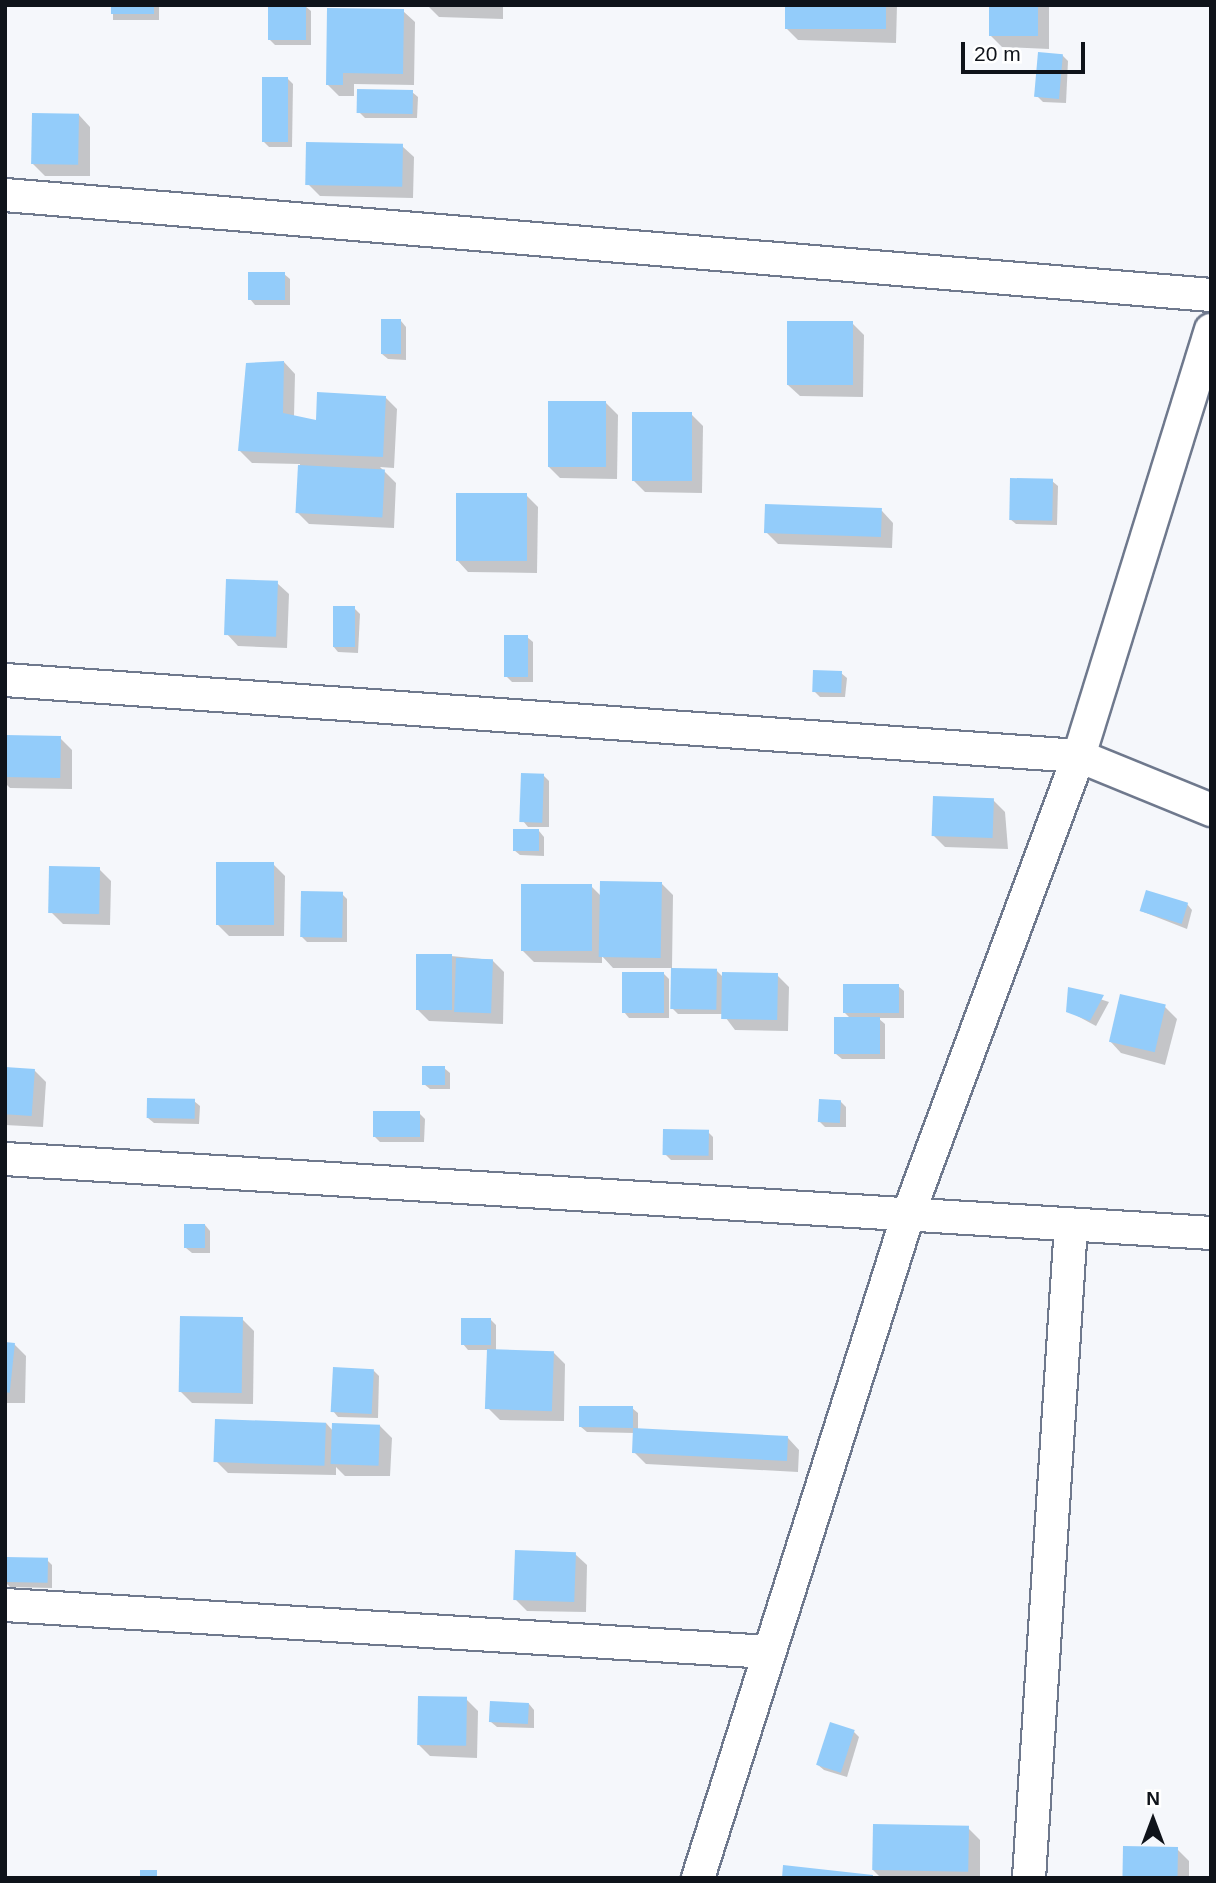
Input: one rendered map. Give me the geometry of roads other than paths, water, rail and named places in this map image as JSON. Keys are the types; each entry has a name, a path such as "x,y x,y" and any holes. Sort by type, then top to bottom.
{"street":[{"path":"5,195 1211,295"},
{"path":"698,1878 908,1215 1079,756 1211,330"},
{"path":"5,680 1079,756 1211,810"},
{"path":"5,1159 1211,1234"},
{"path":"1029,1878 1071,1225"},
{"path":"5,1605 769,1652"}]}
